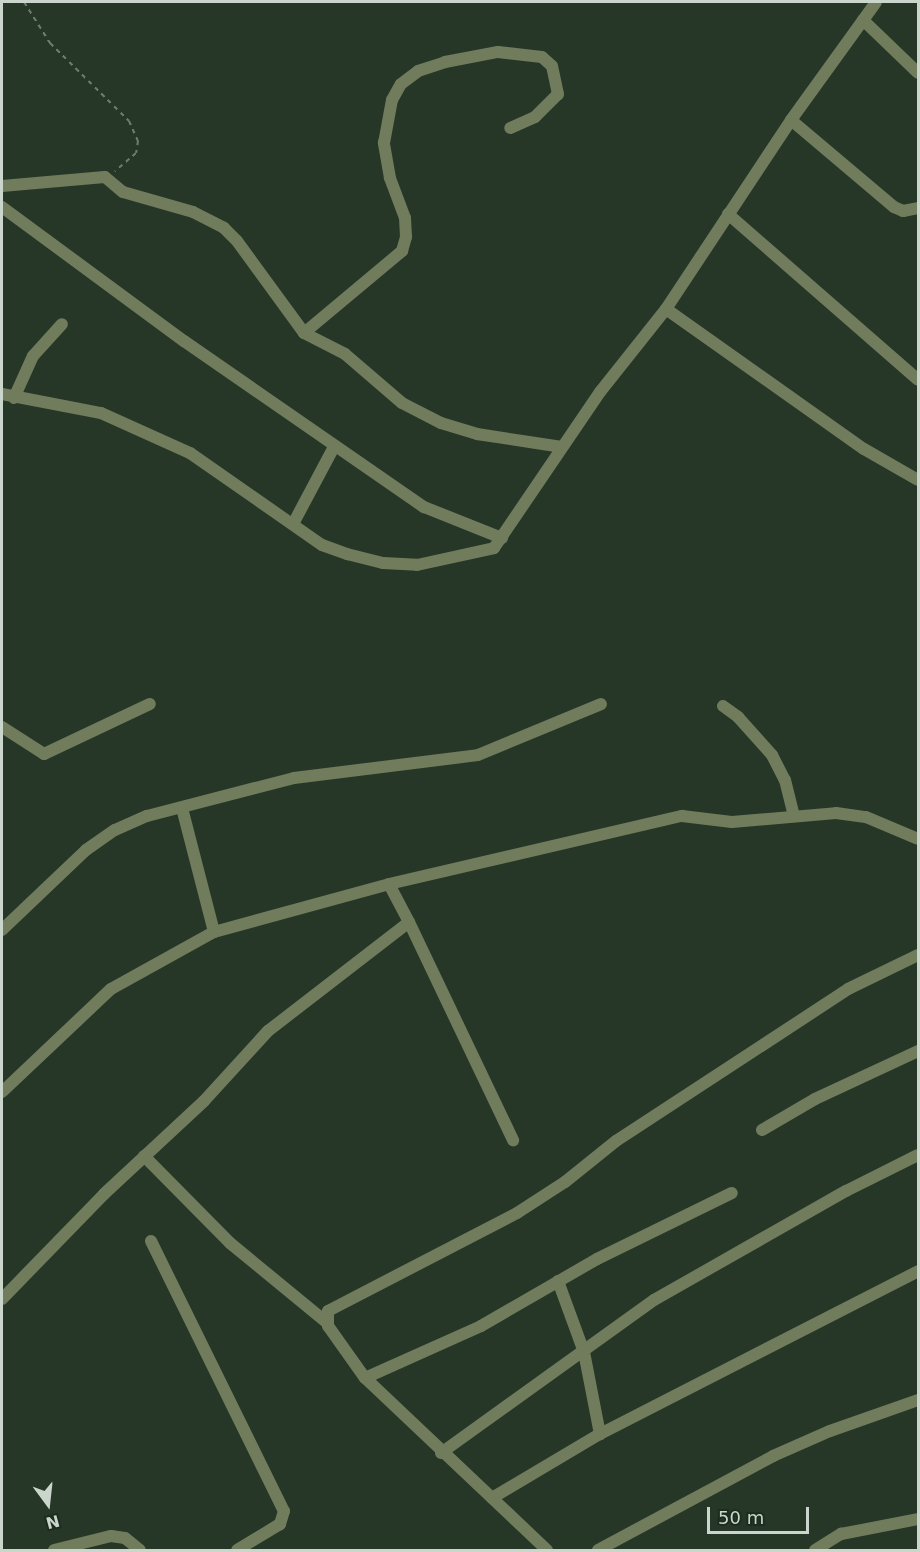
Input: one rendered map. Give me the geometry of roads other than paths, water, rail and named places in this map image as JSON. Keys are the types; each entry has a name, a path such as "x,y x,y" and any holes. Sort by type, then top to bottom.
{"street":[{"path":"2,393 14,398 101,412 190,453 322,544 383,563 417,565 476,554 494,548 562,447 666,309 791,120 876,2"},
{"path":"863,20 918,73"},
{"path":"304,333 402,251 406,237 405,218 390,178 384,143 392,100 401,84 418,71 445,62 498,52 542,57 552,66 558,94 535,117 510,128"},
{"path":"791,120 894,207 903,211 918,208"},
{"path":"2,186 105,177 123,192 193,212 224,228 253,259 304,333 345,354 402,404 441,423 510,442 562,447"},
{"path":"2,207 334,447 424,507 502,538"},
{"path":"728,214 918,380"},
{"path":"666,309 864,449 918,480"},
{"path":"14,398 33,356 62,324"},
{"path":"293,524 334,447"},
{"path":"2,727 44,754 150,704"},
{"path":"2,930 41,889 105,837 147,816 294,778 478,755 601,705"},
{"path":"723,706 738,717 772,755 785,780 794,816"},
{"path":"182,808 214,932"},
{"path":"2,1092 111,989 214,932 389,884 682,816 732,822 836,813 866,817 918,839"},
{"path":"389,884 513,1140"},
{"path":"2,1299 144,1156 204,1101 268,1031 409,922"},
{"path":"325,1321 328,1311 517,1213 565,1182 616,1141 819,1008 918,955"},
{"path":"762,1130 815,1099 918,1051"},
{"path":"441,1453 654,1300 846,1191 918,1155"},
{"path":"144,1156 230,1243 325,1321 365,1378 441,1453 547,1551"},
{"path":"365,1378 481,1326 558,1281 732,1193"},
{"path":"151,1241 284,1510 280,1524 237,1551"},
{"path":"492,1498 600,1434 918,1270"},
{"path":"558,1281 584,1352 600,1434"},
{"path":"597,1551 773,1456 830,1431 918,1400"},
{"path":"815,1551 841,1534 918,1519"},
{"path":"54,1551 111,1536 125,1538 140,1551"}]}
